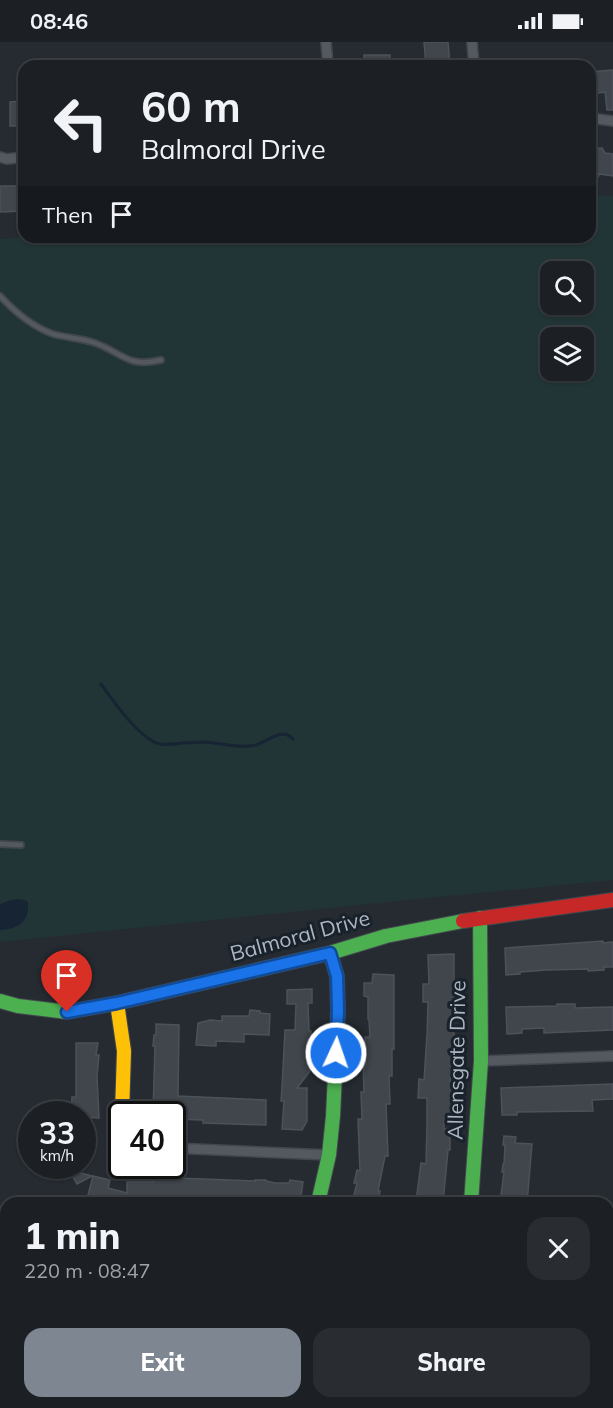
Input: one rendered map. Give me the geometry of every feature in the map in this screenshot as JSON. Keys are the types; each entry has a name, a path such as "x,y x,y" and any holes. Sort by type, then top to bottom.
{"street":[{"path":"326,42 328,60"},
{"path":"472,42 474,60"},
{"path":"596,119 613,121"},
{"path":"0,156 7,159 18,158"},
{"name":"Balmoral Drive","path":"0,1000 18,1006 67,1012 117,1003 330,953 386,936 480,918 613,900"},
{"name":"Allensgate Drive","path":"472,1197 481,1061 480,918"},
{"path":"319,1197 329,1155 333,1116 338,1011 337,976 330,953"},
{"path":"117,1003 124,1051 122,1101"},
{"path":"481,1061 613,1056"},
{"path":"186,1149 329,1155"}],"lane":[{"path":"0,296 18,312 52,333 96,344 136,363 161,360"},
{"path":"0,844 21,845"}],"shaded area":[{"path":"596,195 613,196 613,880 0,942 0,239 18,238 18,243 596,243"}],"water":[{"path":"18,899 28,902 25,919 13,928 0,930 0,904"}],"building":[{"path":"424,42 448,42 450,60 426,60"},
{"path":"364,55 390,55 390,60 364,60"},
{"path":"613,70 613,110 607,110 605,92 596,92 596,71"},
{"path":"18,101 18,126 10,126 10,102"},
{"path":"596,148 602,148 605,153 613,154 613,176 599,174 596,177"},
{"path":"18,184 18,211 0,212 0,186"},
{"path":"603,941 603,943 613,942 613,967 604,967 604,970 546,970 506,975 505,948"},
{"path":"454,954 454,1053 450,1081 453,1081 451,1117 444,1118 444,1129 450,1129 450,1150 448,1150 444,1197 417,1197 421,1163 426,1164 427,1098 418,1098 419,1079 424,1080 428,1002 423,1002 423,984 429,984 428,955"},
{"path":"373,974 394,975 394,1049 392,1049 392,1076 389,1076 390,1104 386,1104 388,1156 385,1156 378,1191 380,1191 379,1197 354,1197 357,1170 360,1171 358,1119 362,1119 363,1064 366,1064 365,1037 370,1037 368,997 364,996 364,983 372,983"},
{"path":"312,989 312,1003 308,1003 309,1031 311,1031 309,1066 311,1070 297,1088 307,1088 307,1121 302,1130 282,1129 284,1101 281,1101 285,1030 295,1030 296,1004 287,1004 287,990"},
{"path":"557,1004 575,1004 575,1008 613,1007 613,1030 544,1033 544,1028 522,1029 522,1033 507,1034 506,1007 557,1006"},
{"path":"250,1010 270,1014 269,1035 244,1034 244,1042 216,1041 216,1046 196,1045 198,1023 210,1020 222,1021 222,1016 249,1016"},
{"path":"156,1024 179,1025 178,1096 266,1100 266,1125 203,1123 203,1120 186,1119 186,1101 153,1101 155,1046 153,1046 154,1035 156,1035"},
{"path":"76,1043 98,1043 96,1055 99,1055 97,1076 99,1118 96,1118 96,1101 72,1101 72,1097 76,1097"},
{"path":"613,1084 613,1099 592,1100 593,1111 517,1112 517,1115 502,1115 501,1088"},
{"path":"504,1136 516,1137 515,1143 532,1144 528,1197 501,1197 504,1172 502,1172 505,1145 503,1145"},
{"path":"96,1177 110,1180 108,1188 127,1193 127,1182 153,1182 153,1179 266,1180 275,1183 289,1183 290,1180 303,1182 301,1197 88,1197 92,1179 96,1179"},
{"path":"74,1179 86,1179 77,1184"}],"waterway":[{"path":"101,684 132,724 157,743 205,742 244,746 256,745 285,734 293,739"}],"traffic: fast":[{"path":"471,1197 481,1061 480,918"},
{"path":"0,1001 18,1006 67,1012 117,1003 330,953 386,936 463,921"},
{"path":"319,1197 329,1155 333,1116 338,1011 337,976 330,953"}],"traffic: slow":[{"path":"117,1003 124,1051 122,1101"}],"traffic: jam":[{"path":"463,921 613,900"}],"route":[{"path":"67,1012 117,1003 330,953 337,976 336,1053"}]}
